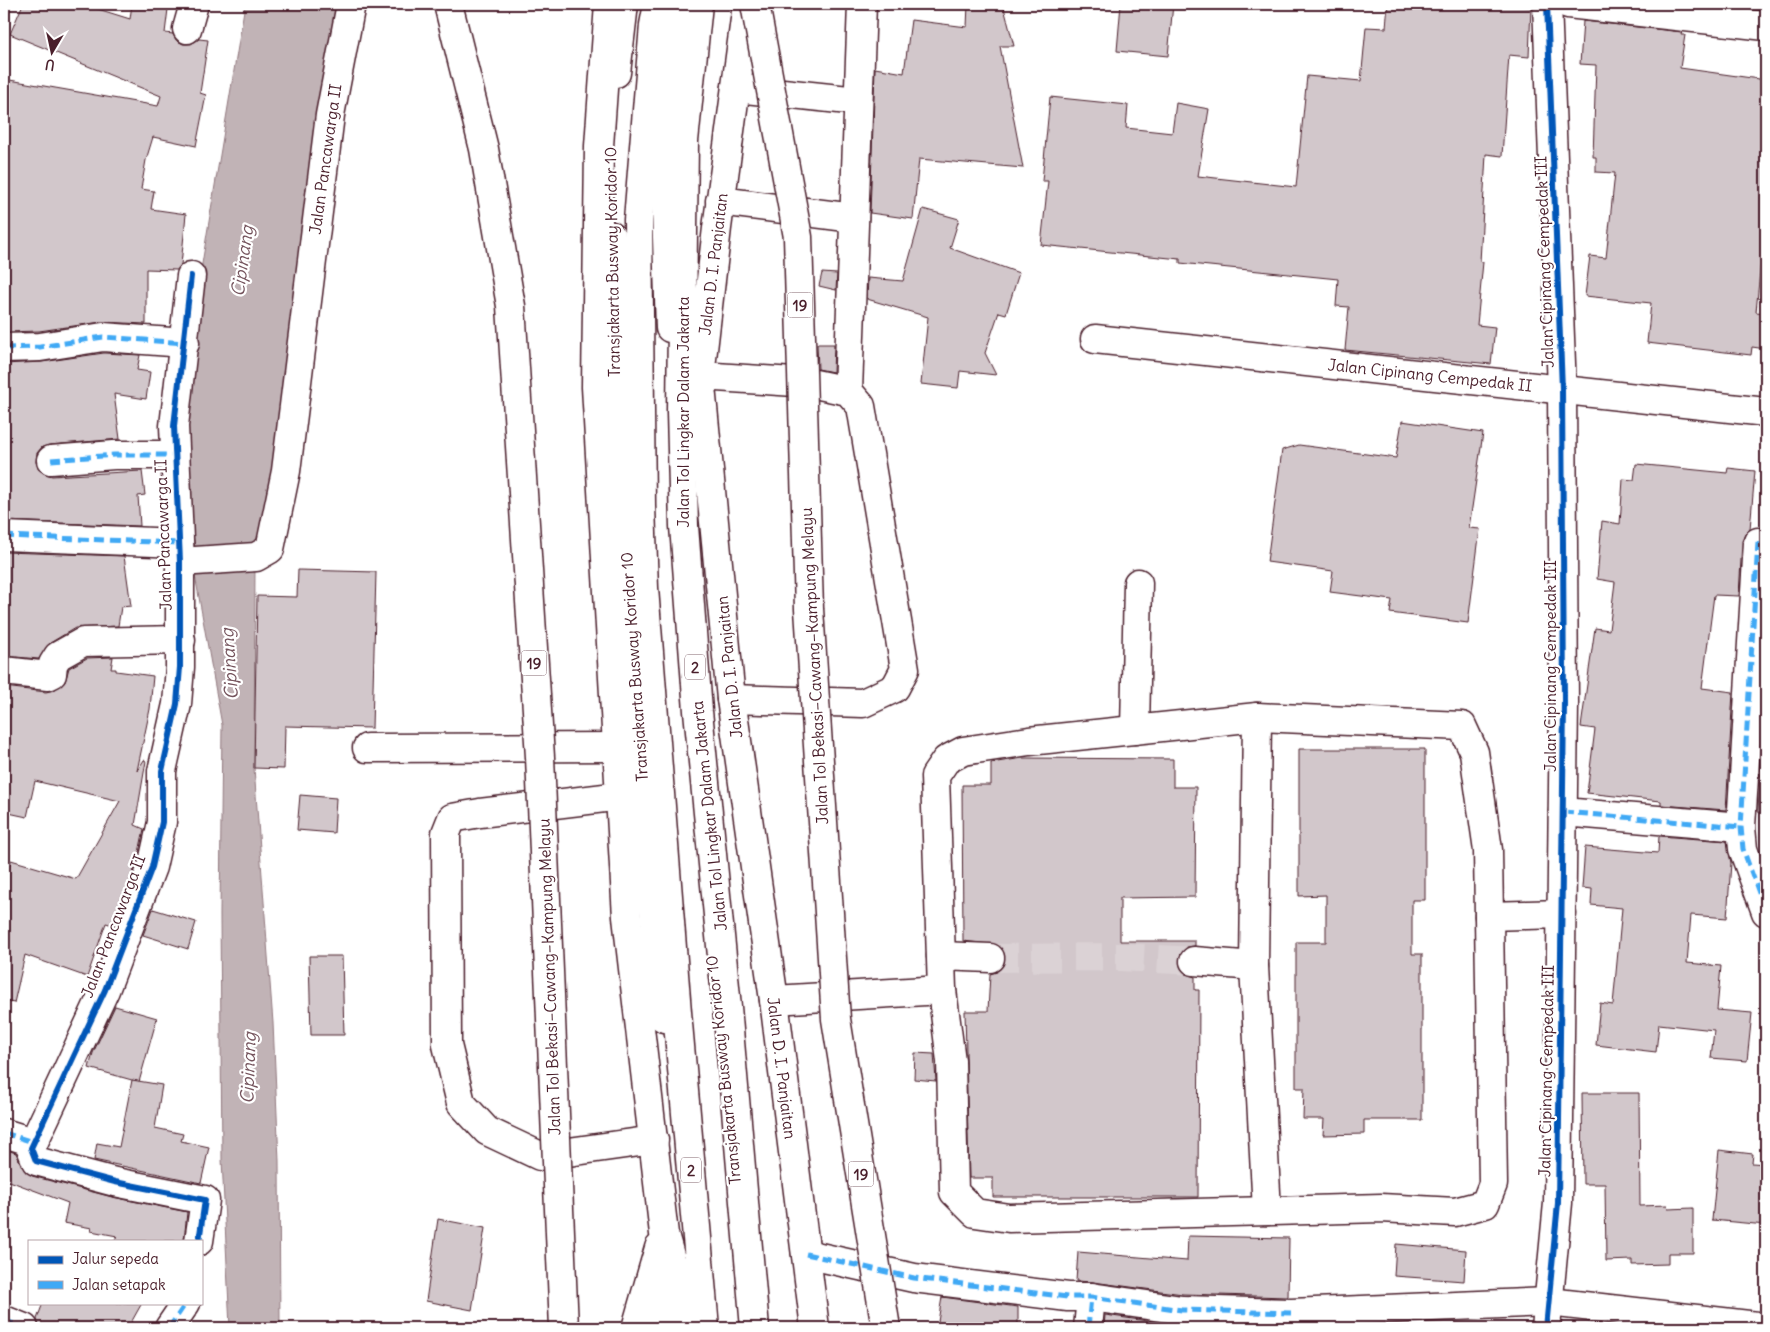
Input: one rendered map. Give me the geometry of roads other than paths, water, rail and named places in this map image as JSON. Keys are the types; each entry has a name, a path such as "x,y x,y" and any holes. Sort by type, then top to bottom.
{"main road":[{"name":"Jalan Pancawarga II","path":"184,555 256,557 270,549 286,471 330,115 350,4"},
{"name":"Jalan Tol Bekasi–Cawang–Kampung Melayu","path":"448,4 484,149 511,306 540,757 564,1328"},
{"path":"609,4 599,146 596,387 627,918 664,1234 661,1328"},
{"name":"Transjakarta Busway Koridor 10","path":"624,4 610,133 612,342 633,682 694,1328"},
{"name":"2","path":"658,4 638,220 641,506 645,598 705,1328"},
{"name":"Transjakarta Busway Koridor 10","path":"679,4 664,145 675,505 685,698 748,1328"},
{"name":"Jalan Tol Lingkar Dalam Jakarta","path":"698,4 684,141 681,402 684,526 698,710 727,1007 755,1328"},
{"path":"717,228 710,137 730,4"},
{"name":"Jalan D. I. Panjaitan","path":"747,4 720,201 700,376 731,699 774,1000 815,1328"},
{"name":"Jalan Tol Bekasi–Cawang–Kampung Melayu","path":"756,4 798,238 809,609 836,1019 886,1328"},
{"path":"848,391 862,4"},
{"name":"Jalan Cipinang Cempedak III","path":"1547,4 1562,389 1563,812 1558,1203 1548,1315"},
{"path":"1568,4 1766,26"},
{"path":"736,88 858,101"},
{"path":"720,201 854,218"},
{"name":"Jalan Pancawarga II","path":"33,1142 105,990 152,868 162,822 162,772 177,704 181,640 184,555 174,455 174,426 185,343 191,276"},
{"path":"4,348 40,347 103,337 185,343"},
{"name":"Jalan Cipinang Cempedak II","path":"1095,339 1766,412"},
{"path":"700,376 810,383 848,391 861,406 905,669 895,688 863,703 731,699"},
{"path":"52,460 114,455 174,455"},
{"path":"4,536 184,555"},
{"path":"1758,542 1741,827 1744,849 1766,912"},
{"path":"1135,730 1138,583"},
{"path":"4,671 48,676 52,674 58,656 83,642 181,640"},
{"path":"1257,717 1254,966 1267,1211"},
{"path":"1257,717 1462,726 1474,752 1488,850 1492,1184 1485,1204 1455,1212 1381,1208 1009,1218 975,1213 954,1192 951,1061 942,990 935,776 946,760 963,751 1029,741 1257,717"},
{"path":"367,748 618,747"},
{"path":"621,796 480,812 452,818 446,833 447,1045 461,1103 487,1131 540,1156 654,1140"},
{"path":"1563,812 1741,827"},
{"path":"1489,916 1562,914"},
{"path":"941,956 990,958"},
{"path":"1194,961 1254,966"},
{"path":"774,1000 942,990"},
{"path":"4,1133 33,1142 31,1148 36,1161 115,1182 205,1200 198,1240"},
{"path":"636,1328 664,1234"},
{"path":"664,1234 683,1302 684,1328"},
{"path":"806,1254 914,1278 1068,1297 1091,1297 1182,1310 1291,1313 1548,1315 1766,1326"},
{"path":"1088,1328 1091,1297"},
{"path":"168,1328 185,1304"},
{"path":"4,1320 24,1328"}],"water":[{"name":"Cipinang","path":"245,4 340,4 264,550 185,559 182,447 200,276"},
{"name":"Cipinang","path":"255,560 254,768 273,1023 279,1161 280,1328 230,1328 222,1159 220,915 222,725 193,564"}],"tunnel":[{"path":"990,958 1121,957 1194,961"}]}
